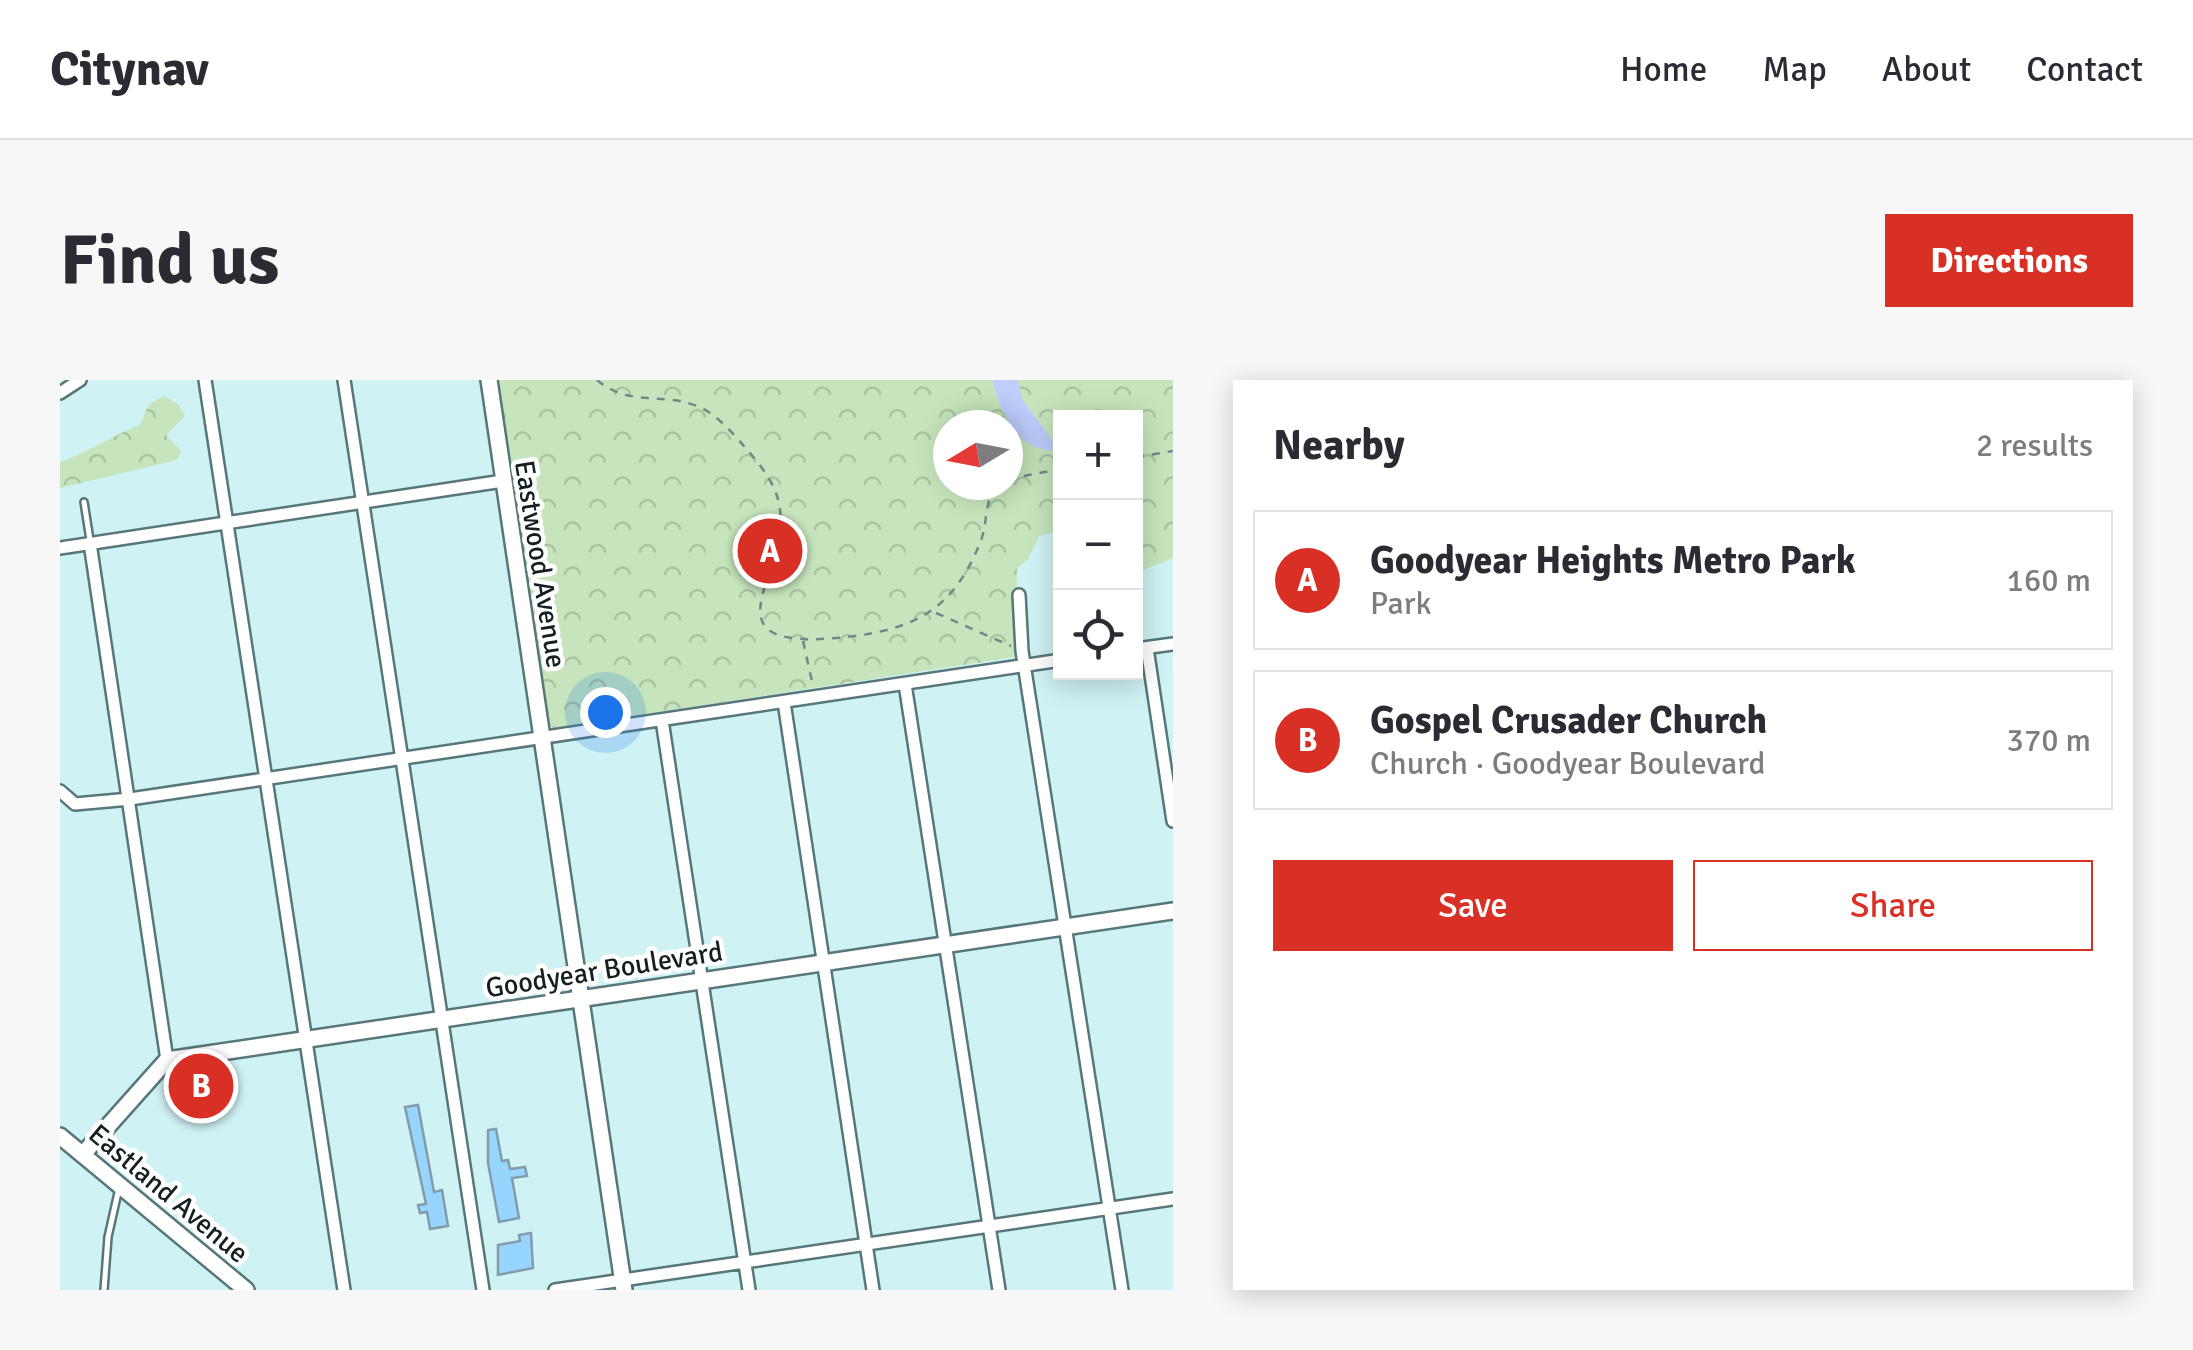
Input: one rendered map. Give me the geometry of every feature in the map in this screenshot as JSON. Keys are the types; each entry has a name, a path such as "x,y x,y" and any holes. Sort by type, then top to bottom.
{"street":[{"path":"60,393 80,380"},
{"path":"205,380 344,1290"},
{"path":"344,380 483,1290"},
{"name":"Eastwood Avenue","path":"489,380 624,1285"},
{"path":"60,548 502,481"},
{"path":"84,1154 167,1060 90,544"},
{"path":"1019,595 1022,650 1122,1290"},
{"path":"1143,648 1173,644"},
{"path":"1143,659 1173,821"},
{"path":"60,808 1053,661"},
{"path":"905,684 999,1290"},
{"path":"784,702 873,1290"},
{"path":"662,720 749,1290"},
{"path":"60,791 74,804"},
{"name":"Goodyear Boulevard","path":"167,1060 1173,911"},
{"name":"Eastland Avenue","path":"60,1136 246,1290"},
{"path":"555,1290 624,1285 744,1261 1173,1199"}],"lane":[{"path":"84,502 90,544"},
{"path":"104,1290 113,1205 120,1185"}],"path":[{"path":"597,380 622,397 697,406 749,452 778,497 781,521 759,611 766,628 775,635 803,640 880,633 918,622 934,612 982,540 989,500"},
{"path":"1143,456 1173,452"},
{"path":"1023,476 1053,470"},
{"path":"934,612 1022,650"},
{"path":"803,640 808,679 820,696"}],"green space":[{"path":"496,380 1173,380 1173,558 1143,570 1143,410 1053,410 1053,533 1039,536 1028,559 1017,568 1015,657 554,728 547,722"},
{"path":"164,396 178,404 185,416 166,435 181,451 177,460 60,488 60,462 140,425 149,404"}],"water":[{"path":"992,380 1017,380 1023,400 1053,441 1053,451 1023,439 1023,410 1003,410"}],"building":[{"path":"418,1105 434,1192 442,1190 448,1226 430,1229 427,1212 420,1213 418,1205 426,1204 405,1107"},
{"path":"496,1129 502,1161 508,1160 510,1169 525,1167 527,1176 512,1178 519,1218 499,1222 488,1163 488,1130"},
{"path":"531,1233 533,1268 498,1275 498,1245 520,1241 519,1235"}],"place":[{"name":"Goodyear Heights Metro Park","path":"770,551"},
{"name":"Gospel Crusader Church","path":"201,1086"}]}
